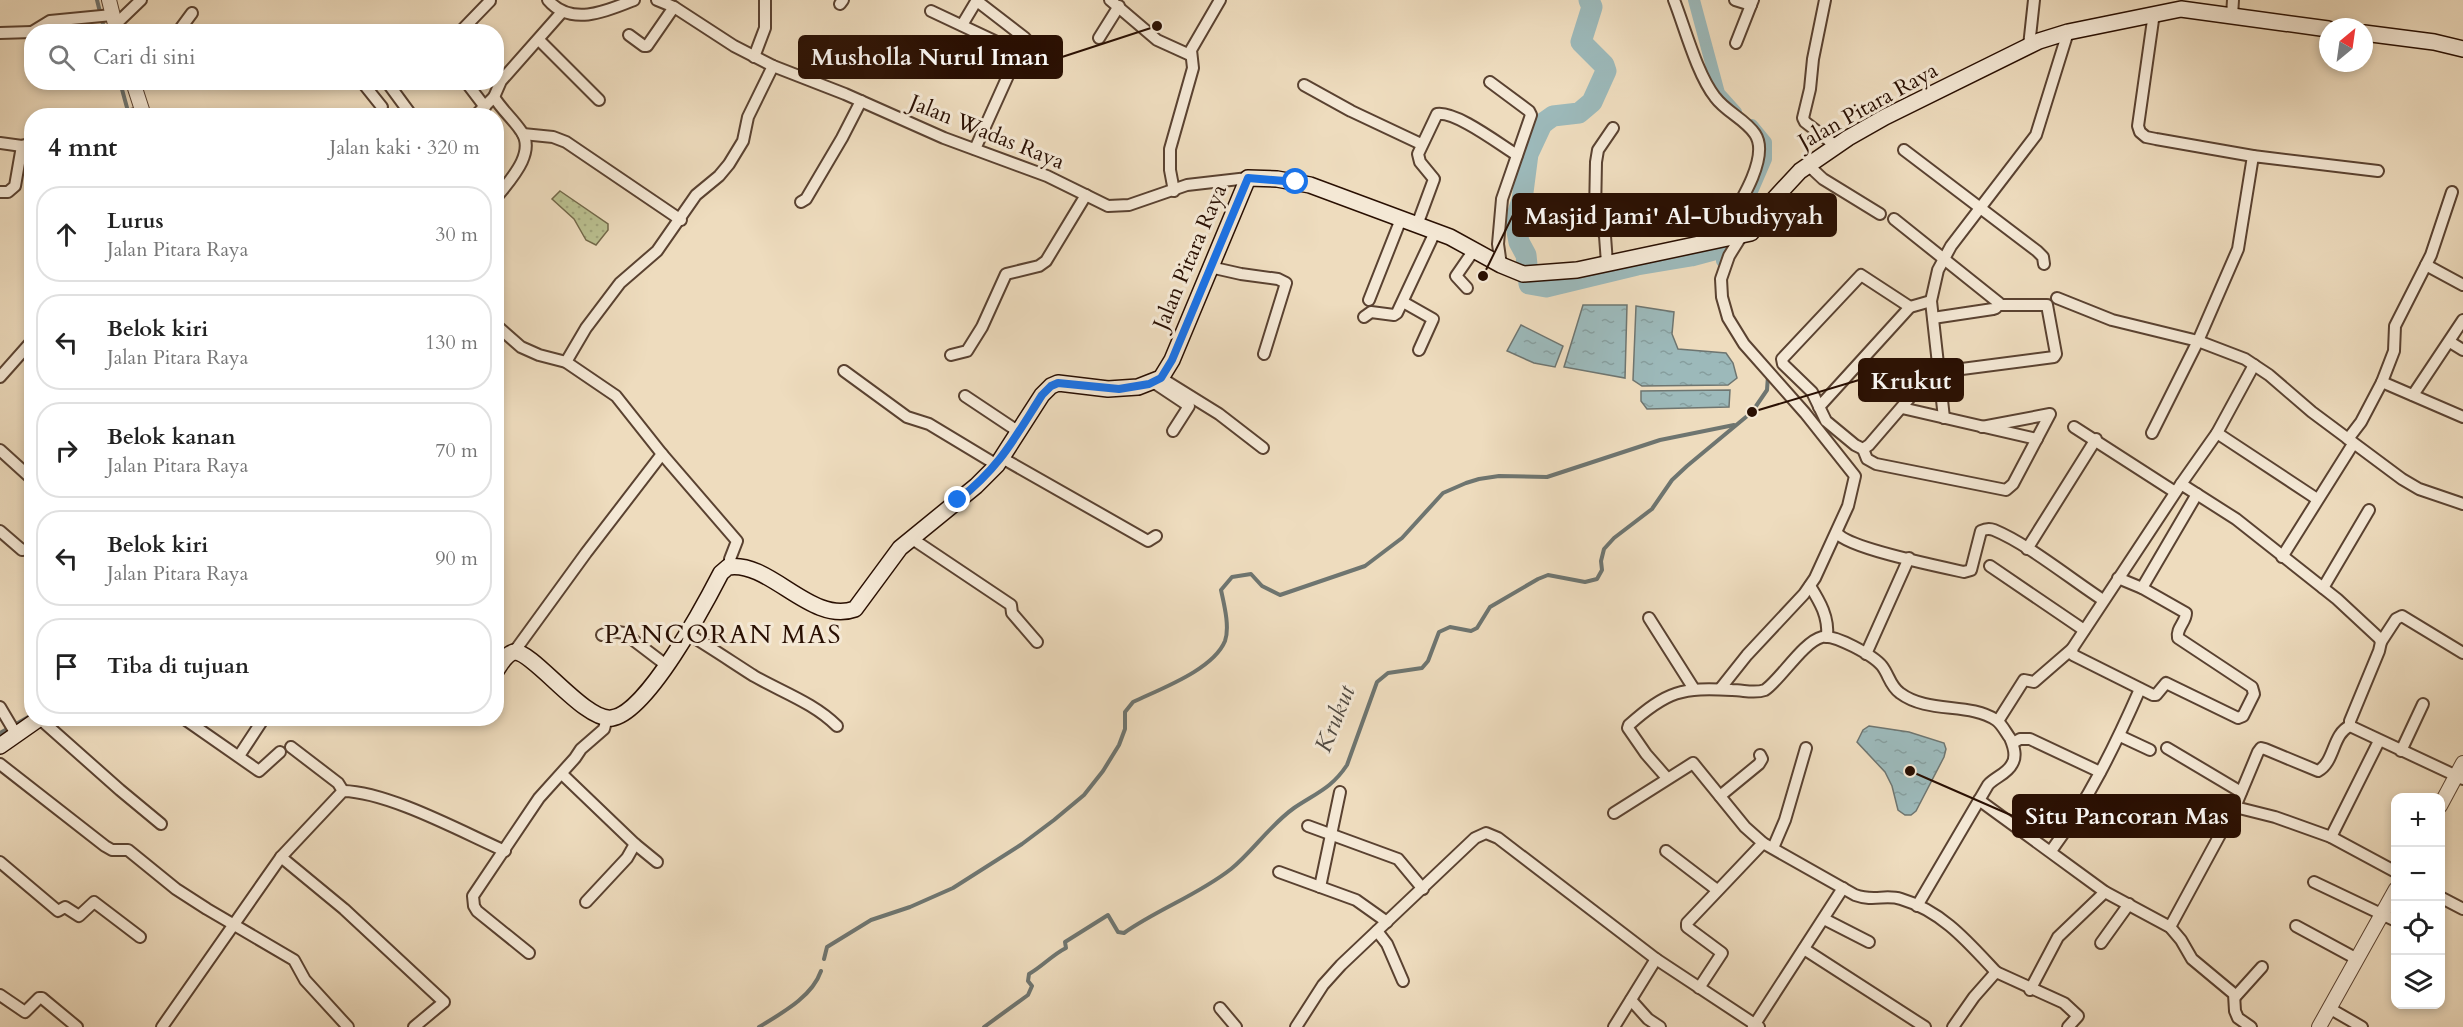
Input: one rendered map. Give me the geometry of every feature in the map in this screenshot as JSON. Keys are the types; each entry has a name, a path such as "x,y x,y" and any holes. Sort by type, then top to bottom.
{"main road":[{"name":"Jalan Pitara Raya","path":"1157,380 1172,360 1248,178 1277,179 1310,185 1435,232 1523,274 1577,270 1752,231 1781,189 1808,165 1836,146 1885,117 2029,46 2068,32 2181,9 2319,28"},
{"path":"2373,34 2434,42 2463,49"},
{"path":"504,660 514,652 529,658 560,687 607,718 615,718 628,711 666,665 688,634 721,573 731,566 750,569 820,606 837,611 850,610 860,604 891,557 976,486 999,462 1042,395 1054,384 1119,389 1138,387 1157,380"},
{"path":"0,746 15,732 27,726"}],"street":[{"path":"109,0 109,21"},
{"path":"45,24 50,21 109,21 141,0"},
{"path":"467,24 488,0"},
{"path":"548,0 569,15 596,13 634,0"},
{"name":"Jalan Wadas Raya","path":"657,0 674,7 754,57 773,66 861,101 925,130 1047,176 1102,204 1115,207 1198,183 1248,178"},
{"path":"754,57 765,28 765,0"},
{"path":"1174,191 1170,170 1170,149 1193,68 1190,55 1220,0"},
{"path":"1674,0 1703,75 1714,96 1750,128 1760,144 1758,163 1731,236 1731,250 1721,279 1722,297 1728,318 1744,344 1805,413 1854,476 1848,506 1810,586 1747,655 1720,689"},
{"path":"1735,0 1752,3 1736,43"},
{"path":"1824,0 1810,89 1803,118 1836,146"},
{"path":"2029,46 2034,0"},
{"path":"2232,16 2233,0"},
{"path":"962,25 977,1 1024,35 975,149"},
{"path":"1099,38 1114,3 1157,40 1190,55"},
{"path":"629,36 647,46 674,7"},
{"path":"931,11 1018,52"},
{"path":"504,78 562,12"},
{"path":"184,24 192,13"},
{"path":"2154,13 2138,126 2140,132 2146,137 2253,156 2378,171"},
{"path":"0,33 24,32"},
{"path":"1944,418 1931,301 1935,277 1943,258 2036,135 2068,32"},
{"path":"539,40 599,99"},
{"path":"566,362 586,328 620,283 657,251 681,220 696,195 719,176 742,145 748,117 773,66"},
{"path":"1491,82 1529,111 1530,119 1500,210 1498,244 1501,265"},
{"path":"1304,85 1350,111 1421,144"},
{"path":"135,90 136,108"},
{"path":"368,90 382,108"},
{"path":"393,90 406,108"},
{"path":"472,90 485,107 497,90"},
{"path":"494,97 503,108"},
{"path":"801,202 806,199 861,101"},
{"path":"504,110 523,134 525,145 523,158 504,186"},
{"path":"1417,225 1434,179 1418,158 1421,144 1434,116 1443,113 1464,122 1517,155"},
{"path":"1606,263 1605,236 1595,214 1596,162 1598,150 1613,128"},
{"path":"523,134 553,137 566,142 681,220"},
{"path":"0,143 24,145"},
{"path":"1904,150 2037,250 2043,257 2044,264"},
{"path":"0,192 12,190 15,186 24,155"},
{"path":"2152,433 2198,341 2238,249 2253,156"},
{"path":"1808,165 1815,173 1839,190 1880,214"},
{"path":"2282,557 2350,442 2382,382 2394,351 2395,326 2426,265 2452,192"},
{"path":"951,355 967,351 982,327 1006,274 1039,266 1047,261 1086,195"},
{"path":"1369,300 1401,219"},
{"path":"1894,219 1997,300 1998,305"},
{"path":"1364,316 1371,312 1395,315 1435,232"},
{"path":"1467,288 1456,276 1474,250"},
{"path":"2426,265 2463,285"},
{"path":"1210,267 1278,279 1286,283 1264,354"},
{"path":"1910,308 1864,277 1857,277 1782,359 1783,364 1812,392 1822,414 1832,426 1863,448 1867,459 1876,464 2003,490 2013,484 2050,414 1982,427"},
{"path":"2057,297 2112,320 2198,341 2254,364 2350,442 2402,479 2419,489 2463,504"},
{"path":"1820,407 1910,308 1931,301"},
{"path":"1403,302 1433,319 1419,350"},
{"path":"1863,448 1869,445 1902,408 1929,374 2054,357 2056,354 2047,305 1998,305 1993,309 1933,318"},
{"path":"2413,395 2463,320"},
{"path":"504,333 530,352 566,362 585,373 622,402 662,454 737,541 730,559 731,566"},
{"path":"2450,342 2463,350"},
{"path":"0,377 24,350"},
{"path":"1998,721 2024,680 2034,682 2072,649 2217,433 2254,364"},
{"path":"844,371 904,415 929,424 1148,541 1156,536"},
{"path":"1157,380 1190,406 1173,431"},
{"path":"1157,380 1225,418 1263,448"},
{"path":"2382,382 2463,417"},
{"path":"965,396 1019,432"},
{"path":"1902,408 2037,439"},
{"path":"2074,427 2178,488 2197,494 2236,519 2369,627 2381,642"},
{"path":"2217,433 2317,499"},
{"path":"2027,549 2096,440"},
{"path":"0,450 24,472"},
{"path":"514,652 603,524 662,454"},
{"path":"2142,588 2197,494"},
{"path":"2323,588 2369,510"},
{"path":"1837,533 1840,538 1860,547 1969,572 1979,535 1985,529 1995,530 2103,600"},
{"path":"0,531 24,550"},
{"path":"911,538 1011,605 1012,613 1037,642"},
{"path":"1866,654 1909,558"},
{"path":"1990,566 2084,630"},
{"path":"2072,649 2073,655 2155,696 2166,683 2240,718 2254,694 2250,684 2178,638 2178,631 2186,619 2186,613 2142,588 2118,578"},
{"path":"1810,586 1822,606 1827,621 1827,637"},
{"path":"2350,726 2381,642 2396,619 2402,616 2463,653"},
{"path":"1649,618 1694,689"},
{"path":"602,635 612,631 624,633 666,665"},
{"path":"688,634 818,711 837,726"},
{"path":"1667,778 1646,754 1628,726 1659,700 1676,692 1720,689 1757,693 1765,690 1811,643 1821,638 1836,639 1866,654 1880,664 1894,688 1908,698 1928,705 1982,714 1998,721 2013,743 2015,753 2013,763 2003,774 1992,781 1979,800 1917,906"},
{"path":"2051,851 2076,818 2120,736 2140,689"},
{"path":"2401,751 2423,704"},
{"path":"0,707 15,732"},
{"path":"529,953 477,911 472,901 476,891 539,798 562,774 580,749 604,729 607,718"},
{"path":"48,726 161,824"},
{"path":"195,726 259,771 280,752"},
{"path":"238,756 259,726"},
{"path":"2350,726 2401,751 2461,772 2445,798"},
{"path":"2170,927 2235,807 2261,748 2318,771 2324,767 2343,730 2350,726"},
{"path":"2120,736 2150,750"},
{"path":"2013,743 2030,739 2100,772"},
{"path":"2331,837 2379,741"},
{"path":"291,747 338,783 343,791"},
{"path":"1699,988 1722,953 1687,927 1687,923 1717,890 1768,845 1785,820 1806,748"},
{"path":"2167,748 2241,792"},
{"path":"1720,796 1759,764 1762,759 1760,755"},
{"path":"1614,813 1693,763 1745,827 1781,855 1868,899 1895,898 1917,906 1954,927 1996,972 2030,990 2064,1003 2078,1016 2082,1027"},
{"path":"0,764 105,846 112,850 128,850 176,889 234,927 294,960 305,980 348,1027"},
{"path":"562,774 657,862"},
{"path":"343,791 365,793 505,851"},
{"path":"162,1027 281,857 343,791"},
{"path":"1320,887 1340,792"},
{"path":"1979,800 2105,892 2170,927 2192,959 2235,997"},
{"path":"2235,807 2275,817 2331,837 2391,869"},
{"path":"1308,826 1400,860 1423,890"},
{"path":"1296,1027 1323,985 1479,835 1490,834 1498,838 1656,959 1756,1026 1843,888"},
{"path":"586,902 627,858 635,844"},
{"path":"1666,851 1717,890"},
{"path":"281,857 344,909 444,1002 414,1027"},
{"path":"0,862 58,911 65,907 79,916 94,902 140,937"},
{"path":"1279,872 1366,906 1387,922"},
{"path":"2314,882 2391,918"},
{"path":"2030,990 2054,943 2105,892"},
{"path":"2319,1027 2391,899"},
{"path":"2445,900 2463,909"},
{"path":"2101,943 2129,904"},
{"path":"1824,919 1869,942"},
{"path":"2296,926 2357,959"},
{"path":"1377,931 1387,944 1403,981"},
{"path":"1804,949 1925,1027"},
{"path":"1614,1027 1656,959"},
{"path":"2252,1027 2238,1018 2235,1011 2235,997 2262,967"},
{"path":"1953,1027 1974,997 1996,972"},
{"path":"0,994 25,1012 39,998 42,998 77,1027"},
{"path":"1631,1000 1659,1027"},
{"path":"1220,1008 1236,1027"},
{"path":"2329,1008 2362,1027"},
{"path":"2068,1027 2078,1016"}],"green space":[{"path":"560,191 608,224 608,230 596,245 586,240 574,219 552,199"}],"water":[{"path":"1583,305 1627,305 1625,378 1564,367"},
{"path":"1636,306 1674,312 1672,334 1678,349 1726,353 1733,363 1737,378 1728,385 1642,386 1633,380"},
{"path":"1521,325 1563,346 1555,367 1534,363 1507,351"},
{"path":"1730,390 1729,407 1647,409 1641,401 1641,391"},
{"path":"1869,726 1909,732 1944,743 1946,749 1944,757 1916,811 1911,815 1905,815 1898,810 1892,786 1885,772 1857,742 1863,730"}],"waterway":[{"path":"97,0 103,24"},
{"name":"Krukut","path":"1589,0 1592,7 1581,42 1604,65 1606,71 1592,102 1579,113 1553,116 1542,124 1528,154 1522,200 1515,221 1519,242 1526,255 1529,284 1546,287 1637,265 1727,249"},
{"path":"1694,0 1719,93 1736,112"},
{"path":"122,90 127,108"},
{"path":"1722,261 1766,159 1766,142 1752,125"},
{"name":"Krukut","path":"984,1027 1028,995 1032,986 1028,981 1029,974 1066,948 1065,942 1108,915 1118,932 1124,933 1205,887 1239,862 1285,815 1329,785 1347,765 1377,682 1388,673 1422,668 1428,661 1439,632 1450,627 1471,631 1477,628 1490,607 1548,575 1585,582 1597,579 1602,570 1601,561 1604,549 1614,538 1652,509 1672,480 1687,466 1752,412 1767,390 1768,376"},
{"path":"824,959 827,947 871,920 910,907 953,888 1022,844 1084,795 1103,771 1119,745 1125,729 1125,712 1133,702 1185,678 1198,670 1219,651 1225,641 1227,629 1221,590 1232,577 1251,574 1262,586 1280,595 1365,566 1402,538 1443,493 1466,483 1499,476 1547,477 1660,440 1734,425"},
{"path":"0,733 24,720"},
{"path":"759,1027 786,1010 811,989 821,971"}],"place":[{"name":"Musholla Nurul Iman","path":"1157,26"},
{"name":"Masjid Jami' Al-Ubudiyyah","path":"1483,276"},
{"name":"Krukut","path":"1752,412"},
{"name":"Situ Pancoran Mas","path":"1910,771"}],"district":[{"name":"PANCORAN MAS","path":"723,634"}],"route":[{"path":"958,500 980,483 997,465 1045,390 1054,384 1119,389 1138,387 1161,378 1172,360 1248,178 1296,182"}]}
